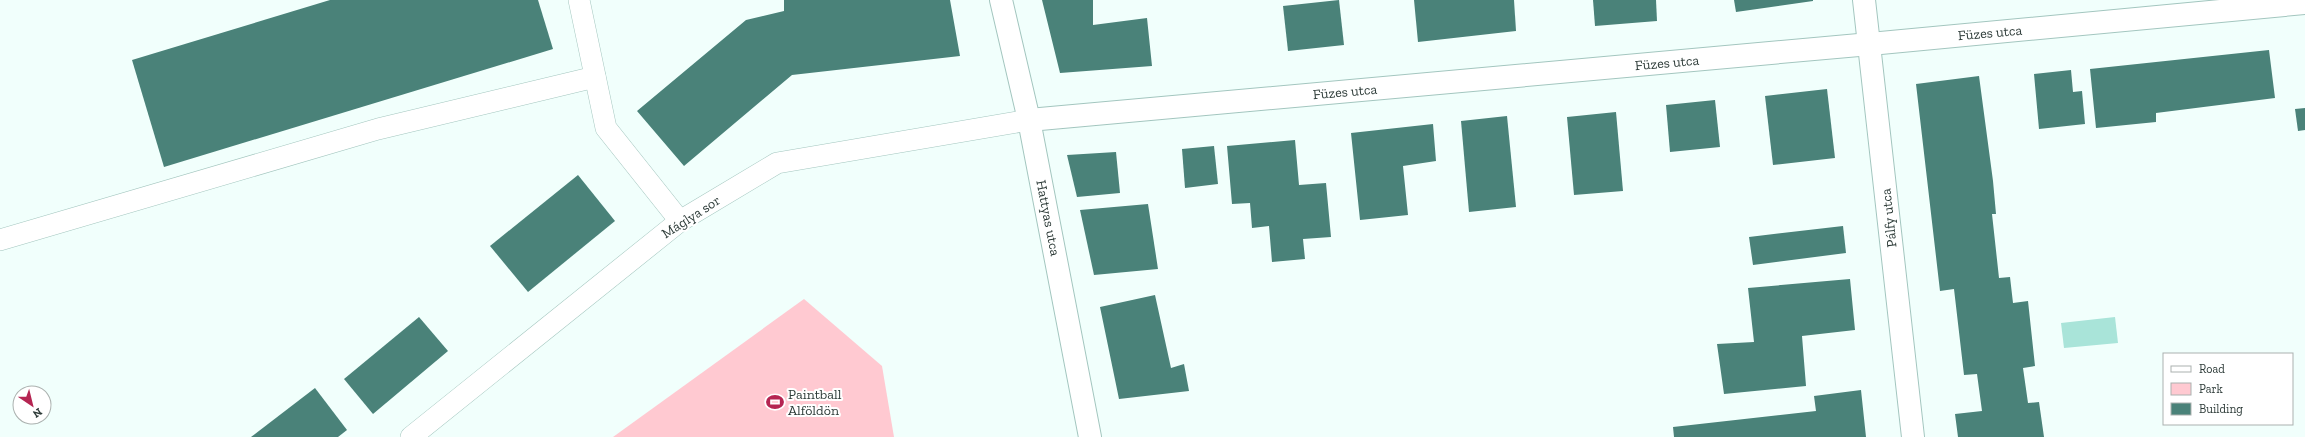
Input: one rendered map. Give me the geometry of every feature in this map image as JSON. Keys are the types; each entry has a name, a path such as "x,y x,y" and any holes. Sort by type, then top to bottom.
{"street":[{"name":"Hattyas utca","path":"1001,0 1029,120 1090,437"},
{"name":"Pálfy utca","path":"1864,0 1913,437"},
{"name":"Füzes utca","path":"1029,120 2305,3"}],"lane":[{"path":"579,0 606,128 680,221"},
{"path":"0,240 378,129 595,77"},
{"name":"Máglya sor","path":"411,437 680,221 777,163 1029,120"}],"green space":[{"name":"Paintball Alföldön","path":"804,299 882,366 894,437 613,437"}],"shaded area":[{"path":"2115,317 2118,343 2064,348 2061,323"}],"building":[{"path":"330,0 538,0 553,49 164,167 132,60"},
{"path":"784,0 950,0 960,56 792,75 684,166 637,111 746,20 784,11"},
{"path":"1042,0 1093,0 1093,25 1147,18 1152,66 1060,73"},
{"path":"1339,0 1344,45 1288,51 1283,6"},
{"path":"1414,0 1514,0 1516,31 1418,42"},
{"path":"1593,0 1656,0 1657,21 1595,26"},
{"path":"1734,0 1813,0 1813,1 1736,12"},
{"path":"2269,50 2275,98 2156,113 2156,122 2096,128 2090,69"},
{"path":"2071,70 2073,92 2082,91 2085,124 2039,129 2034,74"},
{"path":"1979,76 1993,181 1996,214 1992,214 1999,278 2010,277 2013,303 2028,301 2035,366 2023,368 2028,403 2039,402 2044,437 1958,437 1955,414 1982,411 1977,374 1964,375 1954,289 1940,291 1916,84"},
{"path":"1827,89 1835,158 1773,165 1765,96"},
{"path":"1715,100 1720,147 1670,152 1666,105"},
{"path":"2305,108 2305,130 2298,131 2295,109"},
{"path":"1616,112 1623,191 1574,195 1567,117"},
{"path":"1507,116 1516,207 1469,212 1461,121"},
{"path":"1433,124 1436,161 1403,166 1408,215 1360,220 1351,133"},
{"path":"1295,140 1299,185 1326,183 1331,237 1303,239 1305,259 1272,262 1269,226 1252,228 1250,203 1232,204 1227,146"},
{"path":"1214,146 1218,184 1185,188 1182,149"},
{"path":"1116,152 1120,193 1077,197 1067,155"},
{"path":"578,175 615,221 528,292 490,246"},
{"path":"1148,204 1158,269 1094,275 1080,210"},
{"path":"1843,226 1846,253 1753,265 1749,237"},
{"path":"1850,279 1855,330 1802,336 1806,386 1724,394 1717,344 1754,342 1748,288"},
{"path":"1155,295 1171,368 1184,364 1189,391 1119,399 1100,307"},
{"path":"419,317 448,351 373,414 344,379"},
{"path":"315,388 347,430 338,437 251,437"},
{"path":"1861,390 1866,437 1674,437 1673,427 1816,411 1814,396"}],"place":[{"name":"Paintball Alföldön","path":"775,402"}]}
